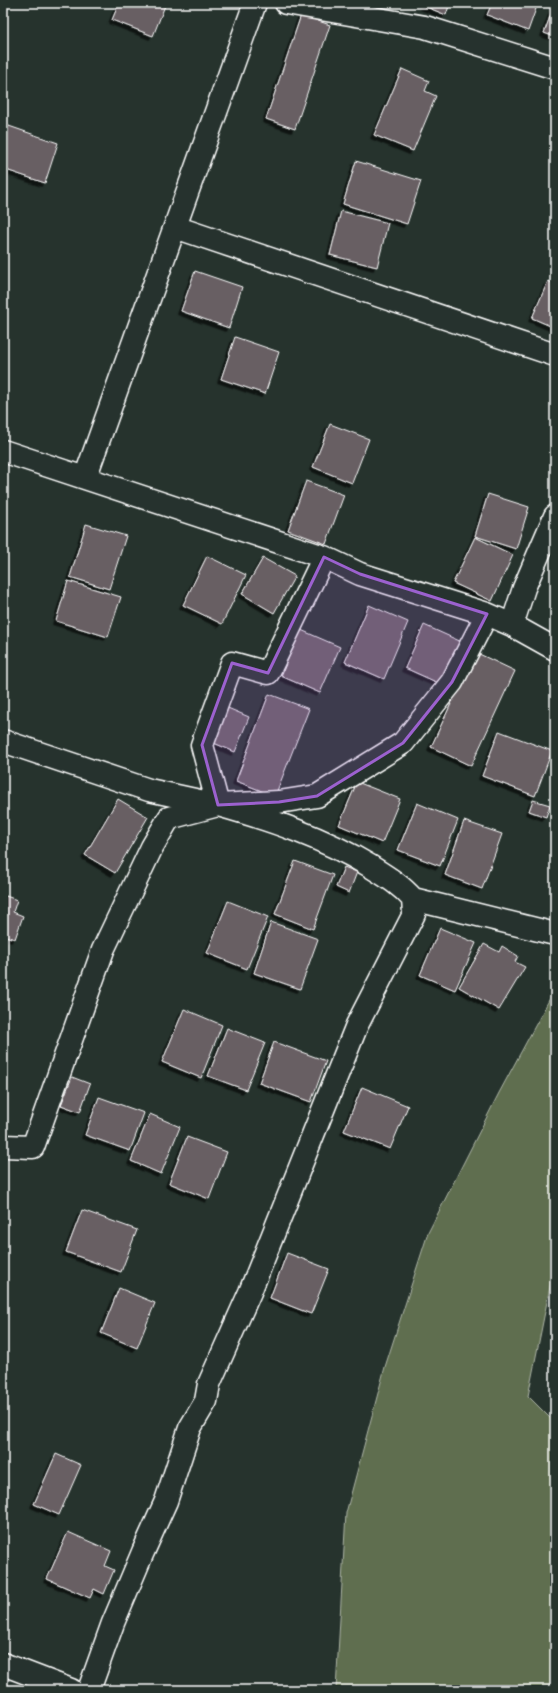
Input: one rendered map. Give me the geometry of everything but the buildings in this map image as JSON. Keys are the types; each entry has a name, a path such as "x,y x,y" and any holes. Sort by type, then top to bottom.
{"street":[{"path":"85,478 255,3"},
{"path":"286,3 425,27 555,68"},
{"path":"175,227 555,355"},
{"path":"3,451 324,557 360,574 486,614 512,625 555,649"},
{"path":"512,625 524,588 555,516"},
{"path":"218,805 202,745 232,663 268,673 324,557"},
{"path":"3,1146 33,1147 103,950 152,847 170,818 218,805 279,802 317,796 403,743 452,682 486,614"},
{"path":"3,741 149,790 218,805 266,818 346,852 403,888 413,899 555,934"},
{"path":"88,1690 113,1623 166,1501 190,1428 206,1400 209,1384 250,1292 357,1025 414,914 413,899"},
{"path":"3,1664 71,1690"}],"highlighted area":[{"path":"324,557 360,574 487,614 452,682 403,743 317,796 279,802 218,805 202,745 232,663 268,673"}],"green space":[{"path":"555,989 555,1262 528,1396 555,1423 555,1690 336,1690 346,1513 385,1367 428,1233 499,1093"}]}
